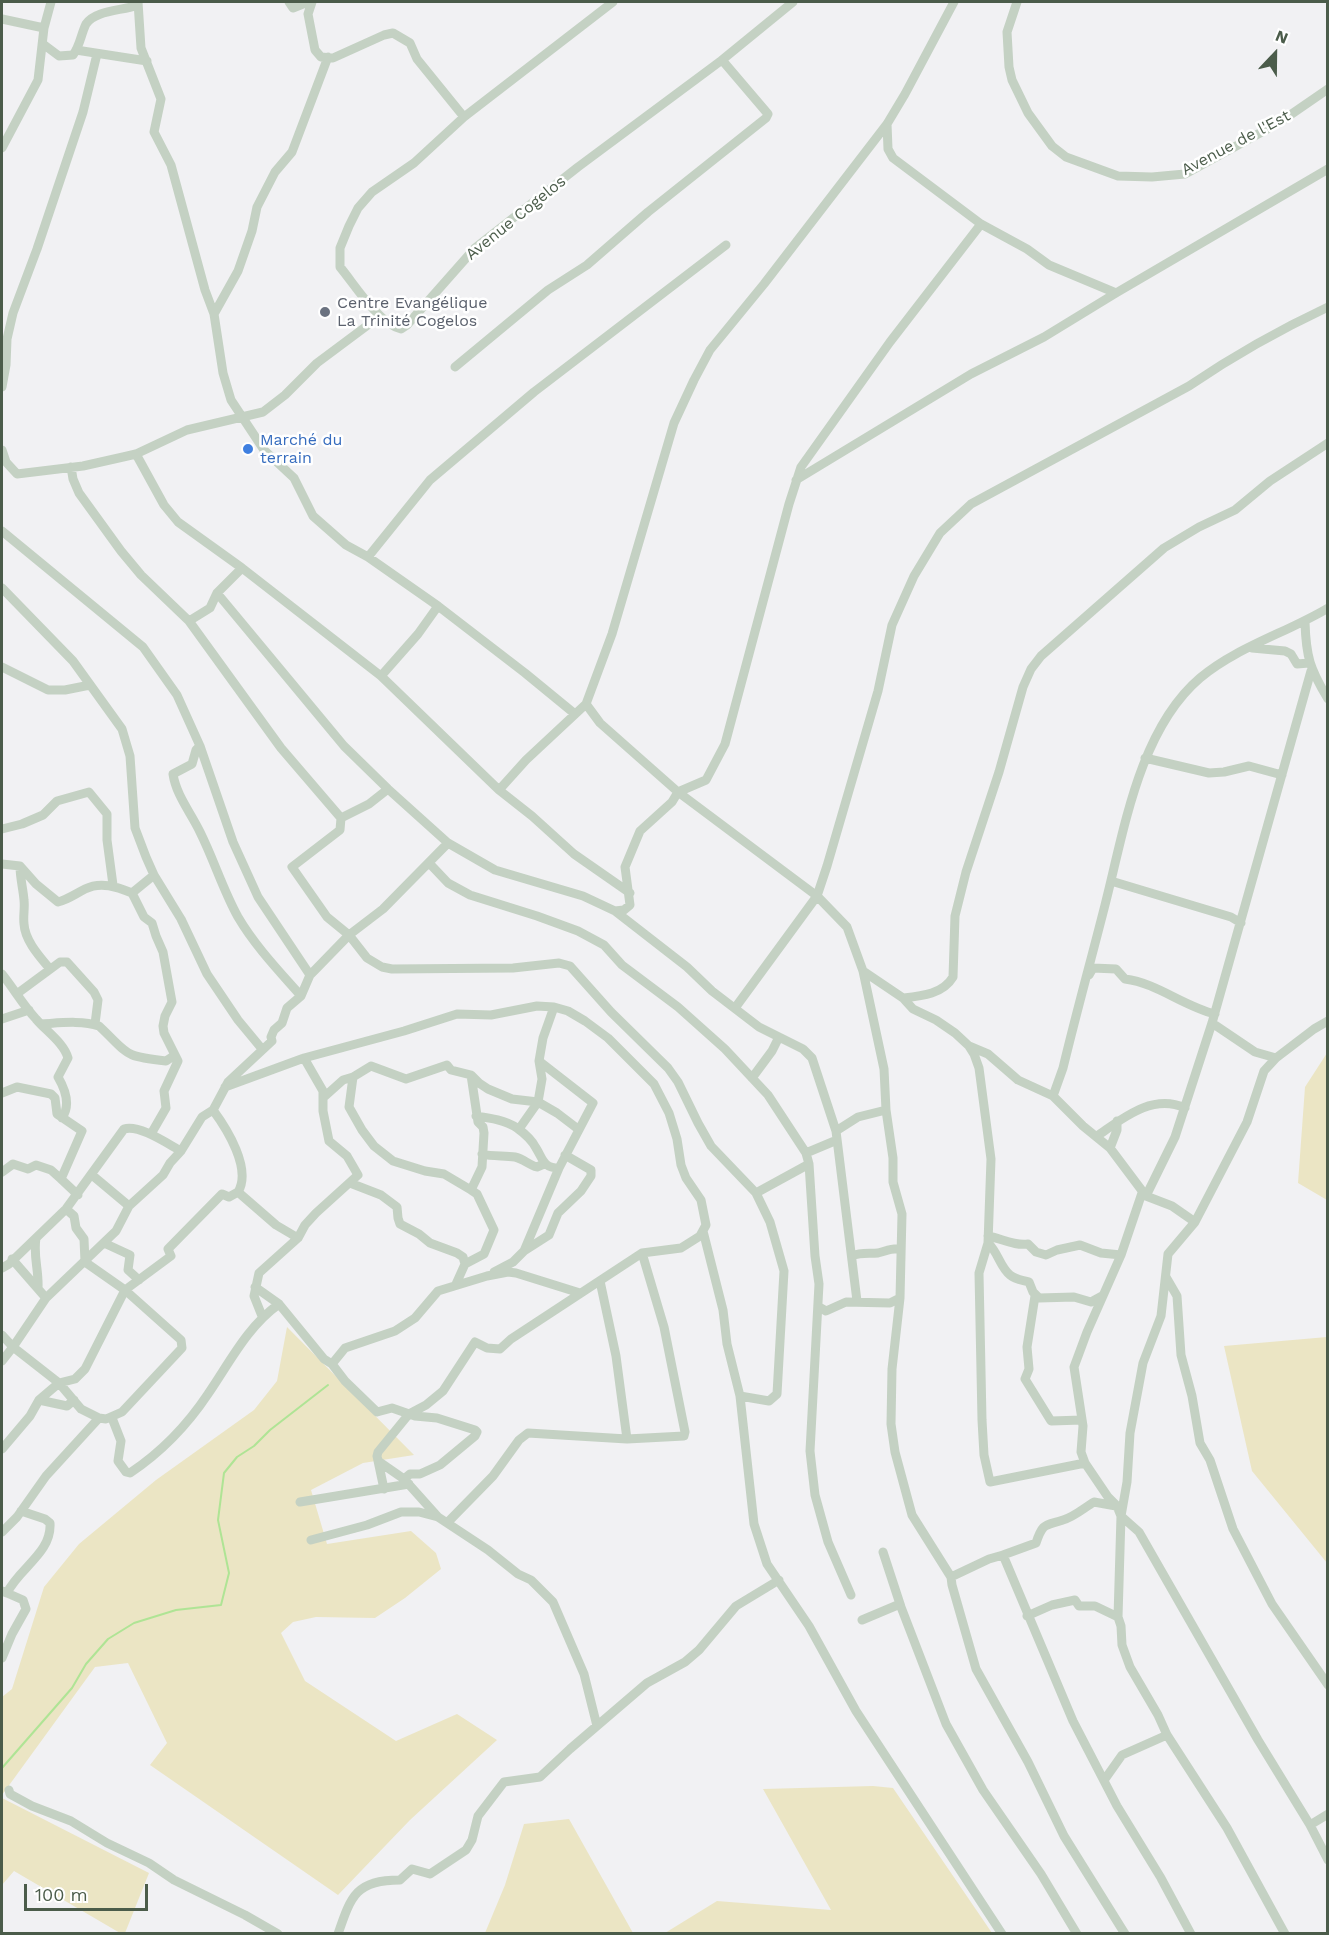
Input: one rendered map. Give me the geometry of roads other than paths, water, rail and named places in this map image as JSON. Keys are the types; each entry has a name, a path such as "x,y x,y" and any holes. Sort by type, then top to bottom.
{"street":[{"path":"2,147 12,124 35,86 44,28 51,2"},
{"path":"291,5 310,2 308,14 315,50 321,57 333,58 393,33 410,44 417,59 464,117"},
{"name":"Avenue Cogelos","path":"613,2 464,117 414,163 372,192 358,208 340,248 340,267 380,316 394,327 401,329 407,325 475,248 578,167 722,60 793,2"},
{"path":"499,790 526,760 586,704 612,634 674,423 710,350 764,284 887,123 954,2"},
{"name":"Avenue de l'Est","path":"1017,2 1007,39 1010,75 1028,113 1052,146 1066,157 1118,176 1152,177 1185,174 1280,122 1328,89"},
{"path":"43,44 59,56 73,55 85,27 93,16 124,10 138,3 141,48 161,99 154,132 171,165 214,314 223,373 231,400 264,450 294,478 313,516 346,545 368,557 438,606 525,672 575,714"},
{"path":"2,19 44,28"},
{"path":"76,50 147,61"},
{"path":"2,387 6,365 4,340 83,112 97,54"},
{"path":"214,314 238,271 252,231 257,207 275,172 292,152 328,57"},
{"path":"455,367 548,290 588,266 648,212 766,118 768,114 722,60"},
{"path":"887,123 888,149 893,158 981,224 1027,249 1049,265 1116,293"},
{"path":"796,480 971,374 1044,337 1328,169"},
{"path":"615,911 624,910 630,905 625,867 640,831 672,802 678,792 706,780 725,744 801,466 890,342 981,224"},
{"path":"368,557 430,480 534,392 726,246"},
{"path":"735,1008 817,896 878,691 892,625 914,576 940,532 971,504 1189,386 1222,363 1281,329 1328,307"},
{"path":"2,450 6,462 17,474 71,467 136,454 187,430 263,412 285,395 317,363 380,316"},
{"path":"903,998 920,996 942,989 953,977 955,916 966,872 993,793 1023,687 1031,669 1041,656 1164,548 1199,527 1235,510 1270,481 1328,443"},
{"path":"136,454 164,505 178,522 242,568 381,676 499,790 574,854 630,893"},
{"path":"71,467 79,493 121,551 141,575 189,621 281,748 341,818 340,830 292,867 327,917 349,934 367,958 392,969 513,968 559,963 570,966 668,1068 678,1082 711,1146 756,1193 770,1222 782,1261 783,1313 777,1394 769,1401 740,1396"},
{"path":"2,531 143,647 177,695 200,746 233,842 254,888 310,975"},
{"path":"189,621 210,608 217,593 242,568"},
{"path":"2,588 73,661 122,729 130,756 135,828 154,875 181,919 207,974 238,1020 262,1048"},
{"path":"217,593 344,746 448,843 495,870 583,896 615,911 687,966 712,992 759,1027 803,1049 812,1059 837,1135 857,1301"},
{"path":"381,676 418,634 438,606"},
{"path":"1053,1096 1063,1068 1145,758 1158,731 1181,696 1218,664 1305,622 1328,608"},
{"path":"1305,622 1305,639 1310,667 1328,699"},
{"path":"1249,648 1285,651 1291,654 1297,664 1310,667"},
{"path":"2,667 48,690 65,690 90,685"},
{"path":"1310,667 1241,923 1185,1108 1175,1137 1144,1195 1074,1367 1082,1420 1081,1452 1085,1463 1108,1497 1117,1506 1121,1516 1139,1532 1257,1740 1310,1825 1328,1860"},
{"path":"586,704 600,723 678,792 817,896 847,927 863,971 884,1069 886,1110 893,1158 893,1182 902,1214 900,1298 892,1369 891,1424 895,1452 912,1515 951,1577 976,1669 1028,1762 1064,1836 1125,1934"},
{"path":"200,746 196,750 192,764 173,774 174,785 201,833 226,895 239,918 253,941 301,996"},
{"path":"1145,758 1209,773 1249,766 1282,775"},
{"path":"341,818 369,804 388,789"},
{"path":"2,829 43,815 57,801 89,792 107,814 107,840 113,885"},
{"path":"2,1361 46,1298 116,1231 129,1206 163,1175 170,1163 182,1151 202,1117 213,1110 228,1082 272,1041 274,1030 282,1023 287,1008 301,996 310,975 349,934 383,909 430,864 448,843"},
{"path":"2,864 20,866 36,884 58,902 74,897 84,889 98,885 113,885 132,893 144,917 152,923 163,951 172,1002 165,1016 164,1033 178,1063 164,1092 166,1108 151,1134"},
{"path":"430,864 448,883 470,895 578,931 604,945 622,964 678,1007 725,1049 768,1095 806,1153 809,1164 819,1284 810,1451 815,1495 828,1542 851,1595"},
{"path":"20,866 26,933 37,953 50,969"},
{"path":"132,893 154,875"},
{"path":"1111,881 1232,917 1241,923"},
{"path":"18,993 60,962 67,962 90,986 98,1000 94,1024"},
{"path":"1086,980 1094,968 1116,969 1125,979 1141,981 1199,1009 1255,1052 1276,1058"},
{"path":"863,971 903,998 913,1009 936,1020 969,1046 988,1054 1018,1080 1053,1096 1083,1126 1110,1148 1144,1195 1172,1206 1194,1222"},
{"path":"2,974 18,993 28,1010 66,1050 68,1058 58,1077 66,1097 65,1112 62,1118"},
{"path":"225,1087 304,1058 458,1014 491,1015 537,1006 554,1006 576,1016 608,1038 654,1084 669,1113 686,1178 701,1200 706,1225 700,1236 681,1248 642,1252 511,1339 500,1349 487,1348 475,1342 443,1391 426,1405 409,1414 378,1452 384,1489"},
{"path":"519,1130 538,1102 542,1079 539,1061 543,1038 554,1006"},
{"path":"2,1018 28,1010"},
{"path":"1285,1934 1227,1828 1167,1735 1130,1667 1122,1645 1118,1617 1121,1516 1127,1482 1130,1433 1143,1363 1161,1316 1168,1254 1194,1222 1247,1122 1264,1071 1276,1058 1328,1021"},
{"path":"40,1024 94,1024 99,1026 121,1050 130,1056 166,1061 174,1055"},
{"path":"752,1078 772,1051 779,1037"},
{"path":"969,1046 979,1068 991,1159 988,1239 979,1273 982,1420 984,1455 990,1482 1085,1463"},
{"path":"979,1068 982,1059 988,1054"},
{"path":"262,1316 254,1298 259,1273 298,1238 305,1225 358,1175 347,1156 329,1141 323,1111 324,1097 320,1085 304,1058"},
{"path":"524,1251 559,1168 593,1101 568,1085 539,1061"},
{"path":"324,1097 343,1080 371,1066 406,1079 447,1065 451,1070 471,1075 488,1089 512,1099 538,1102 578,1129"},
{"path":"471,1075 476,1116 484,1133 482,1167 471,1190"},
{"path":"353,1077 349,1107 362,1130 379,1151 393,1161 444,1174 477,1194 494,1230 481,1257 465,1264"},
{"path":"2,1093 17,1087 51,1094 55,1098 57,1114 81,1130 61,1179"},
{"path":"1096,1136 1121,1117 1146,1107 1173,1103 1185,1108"},
{"path":"2,1449 30,1416 39,1400 59,1383 75,1379 85,1369 125,1290 171,1256 168,1249 222,1194 229,1197 238,1192 244,1177 227,1129 213,1110"},
{"path":"806,1153 837,1135 858,1117 886,1110"},
{"path":"476,1116 503,1121 519,1130 533,1143 544,1164"},
{"path":"1110,1148 1117,1130 1117,1121"},
{"path":"46,1298 39,1288 6,1263 66,1209 124,1129 127,1127 151,1134 182,1151"},
{"path":"482,1154 526,1160 537,1167 544,1164 559,1168"},
{"path":"486,1276 513,1262 524,1251 549,1235 558,1213 576,1198 591,1176 591,1170 565,1155"},
{"path":"2,1172 13,1164 28,1169 36,1165 51,1170 78,1195"},
{"path":"756,1193 809,1164"},
{"path":"92,1175 129,1206"},
{"path":"350,1183 381,1195 397,1207 400,1224 430,1243 463,1257 465,1264 456,1284"},
{"path":"238,1192 279,1227 298,1238"},
{"path":"66,1209 74,1216 76,1228 84,1239 85,1262"},
{"path":"703,1231 723,1310 727,1344 740,1396 754,1524 767,1564 809,1626 856,1711 1002,1934"},
{"path":"36,1238 34,1256 39,1288"},
{"path":"988,1239 1002,1239 1017,1246 1028,1244 1036,1252 1046,1255 1080,1245 1101,1252 1121,1255"},
{"path":"988,1239 1008,1274 1029,1282 1035,1296 1027,1347 1029,1369 1025,1379 1051,1422 1082,1420"},
{"path":"104,1243 130,1255 128,1270 140,1280"},
{"path":"852,1256 861,1252 874,1253 892,1248 900,1249"},
{"path":"448,1522 493,1476 519,1440 528,1433 627,1439 684,1436 664,1327 642,1252"},
{"path":"1168,1254 1166,1280 1177,1296 1181,1355 1192,1396 1200,1443 1209,1460 1233,1529 1258,1579 1272,1604 1326,1678"},
{"path":"39,1400 70,1403 99,1418 112,1418 122,1412 183,1345 181,1340 125,1290 85,1262"},
{"path":"332,1365 345,1348 395,1331 415,1318 438,1291 456,1284 486,1276 516,1273 580,1293"},
{"path":"600,1281 616,1356 627,1439"},
{"path":"255,1287 279,1304 324,1359 377,1412 392,1408 409,1414 453,1422 477,1432 440,1465 420,1474 410,1474 407,1482"},
{"path":"1035,1296 1043,1299 1074,1297 1091,1302 1104,1294"},
{"path":"819,1307 826,1311 846,1302 890,1303 900,1298"},
{"path":"112,1418 121,1442 118,1461 126,1472 130,1473 165,1446 207,1397 237,1349 262,1316 279,1304"},
{"path":"2,1335 13,1347 59,1383 70,1403"},
{"path":"2,1532 21,1511 46,1476 99,1418"},
{"path":"378,1461 407,1482 438,1517"},
{"path":"300,1502 384,1489 407,1482"},
{"path":"951,1577 989,1559 1036,1543 1040,1529 1047,1523 1065,1520 1094,1502 1117,1506"},
{"path":"2,1658 26,1609 23,1600 4,1592 45,1545 51,1532 50,1523 45,1519 21,1511"},
{"path":"311,1540 367,1525 401,1512 419,1512 448,1522 518,1574 531,1580 553,1602 584,1674 597,1726"},
{"path":"883,1552 900,1604 946,1724 983,1790 1041,1874 1077,1934"},
{"path":"1003,1555 1027,1616 1054,1673 1064,1702 1118,1806 1191,1934"},
{"path":"338,1934 348,1906 361,1888 382,1880 400,1880 412,1869 430,1874 466,1850 472,1840 478,1816 501,1785 507,1781 540,1778 647,1683 685,1662 699,1650 736,1606 779,1580"},
{"path":"1027,1616 1052,1605 1075,1600 1079,1606 1095,1606 1118,1617"},
{"path":"862,1620 900,1604"},
{"path":"1105,1779 1122,1755 1167,1735"},
{"path":"9,1790 10,1794 73,1822 106,1843 148,1863 174,1880 278,1934"},
{"path":"1310,1825 1328,1814"}],"waterway":[{"path":"2,1768 72,1688 86,1664 108,1639 134,1623 176,1610 221,1605 229,1573 218,1520 224,1473 237,1457 254,1446 270,1430 328,1385"}],"place":[{"name":"Centre Evangélique La Trinité Cogelos","path":"325,312"},
{"name":"Marché du terrain","path":"248,449"}]}
